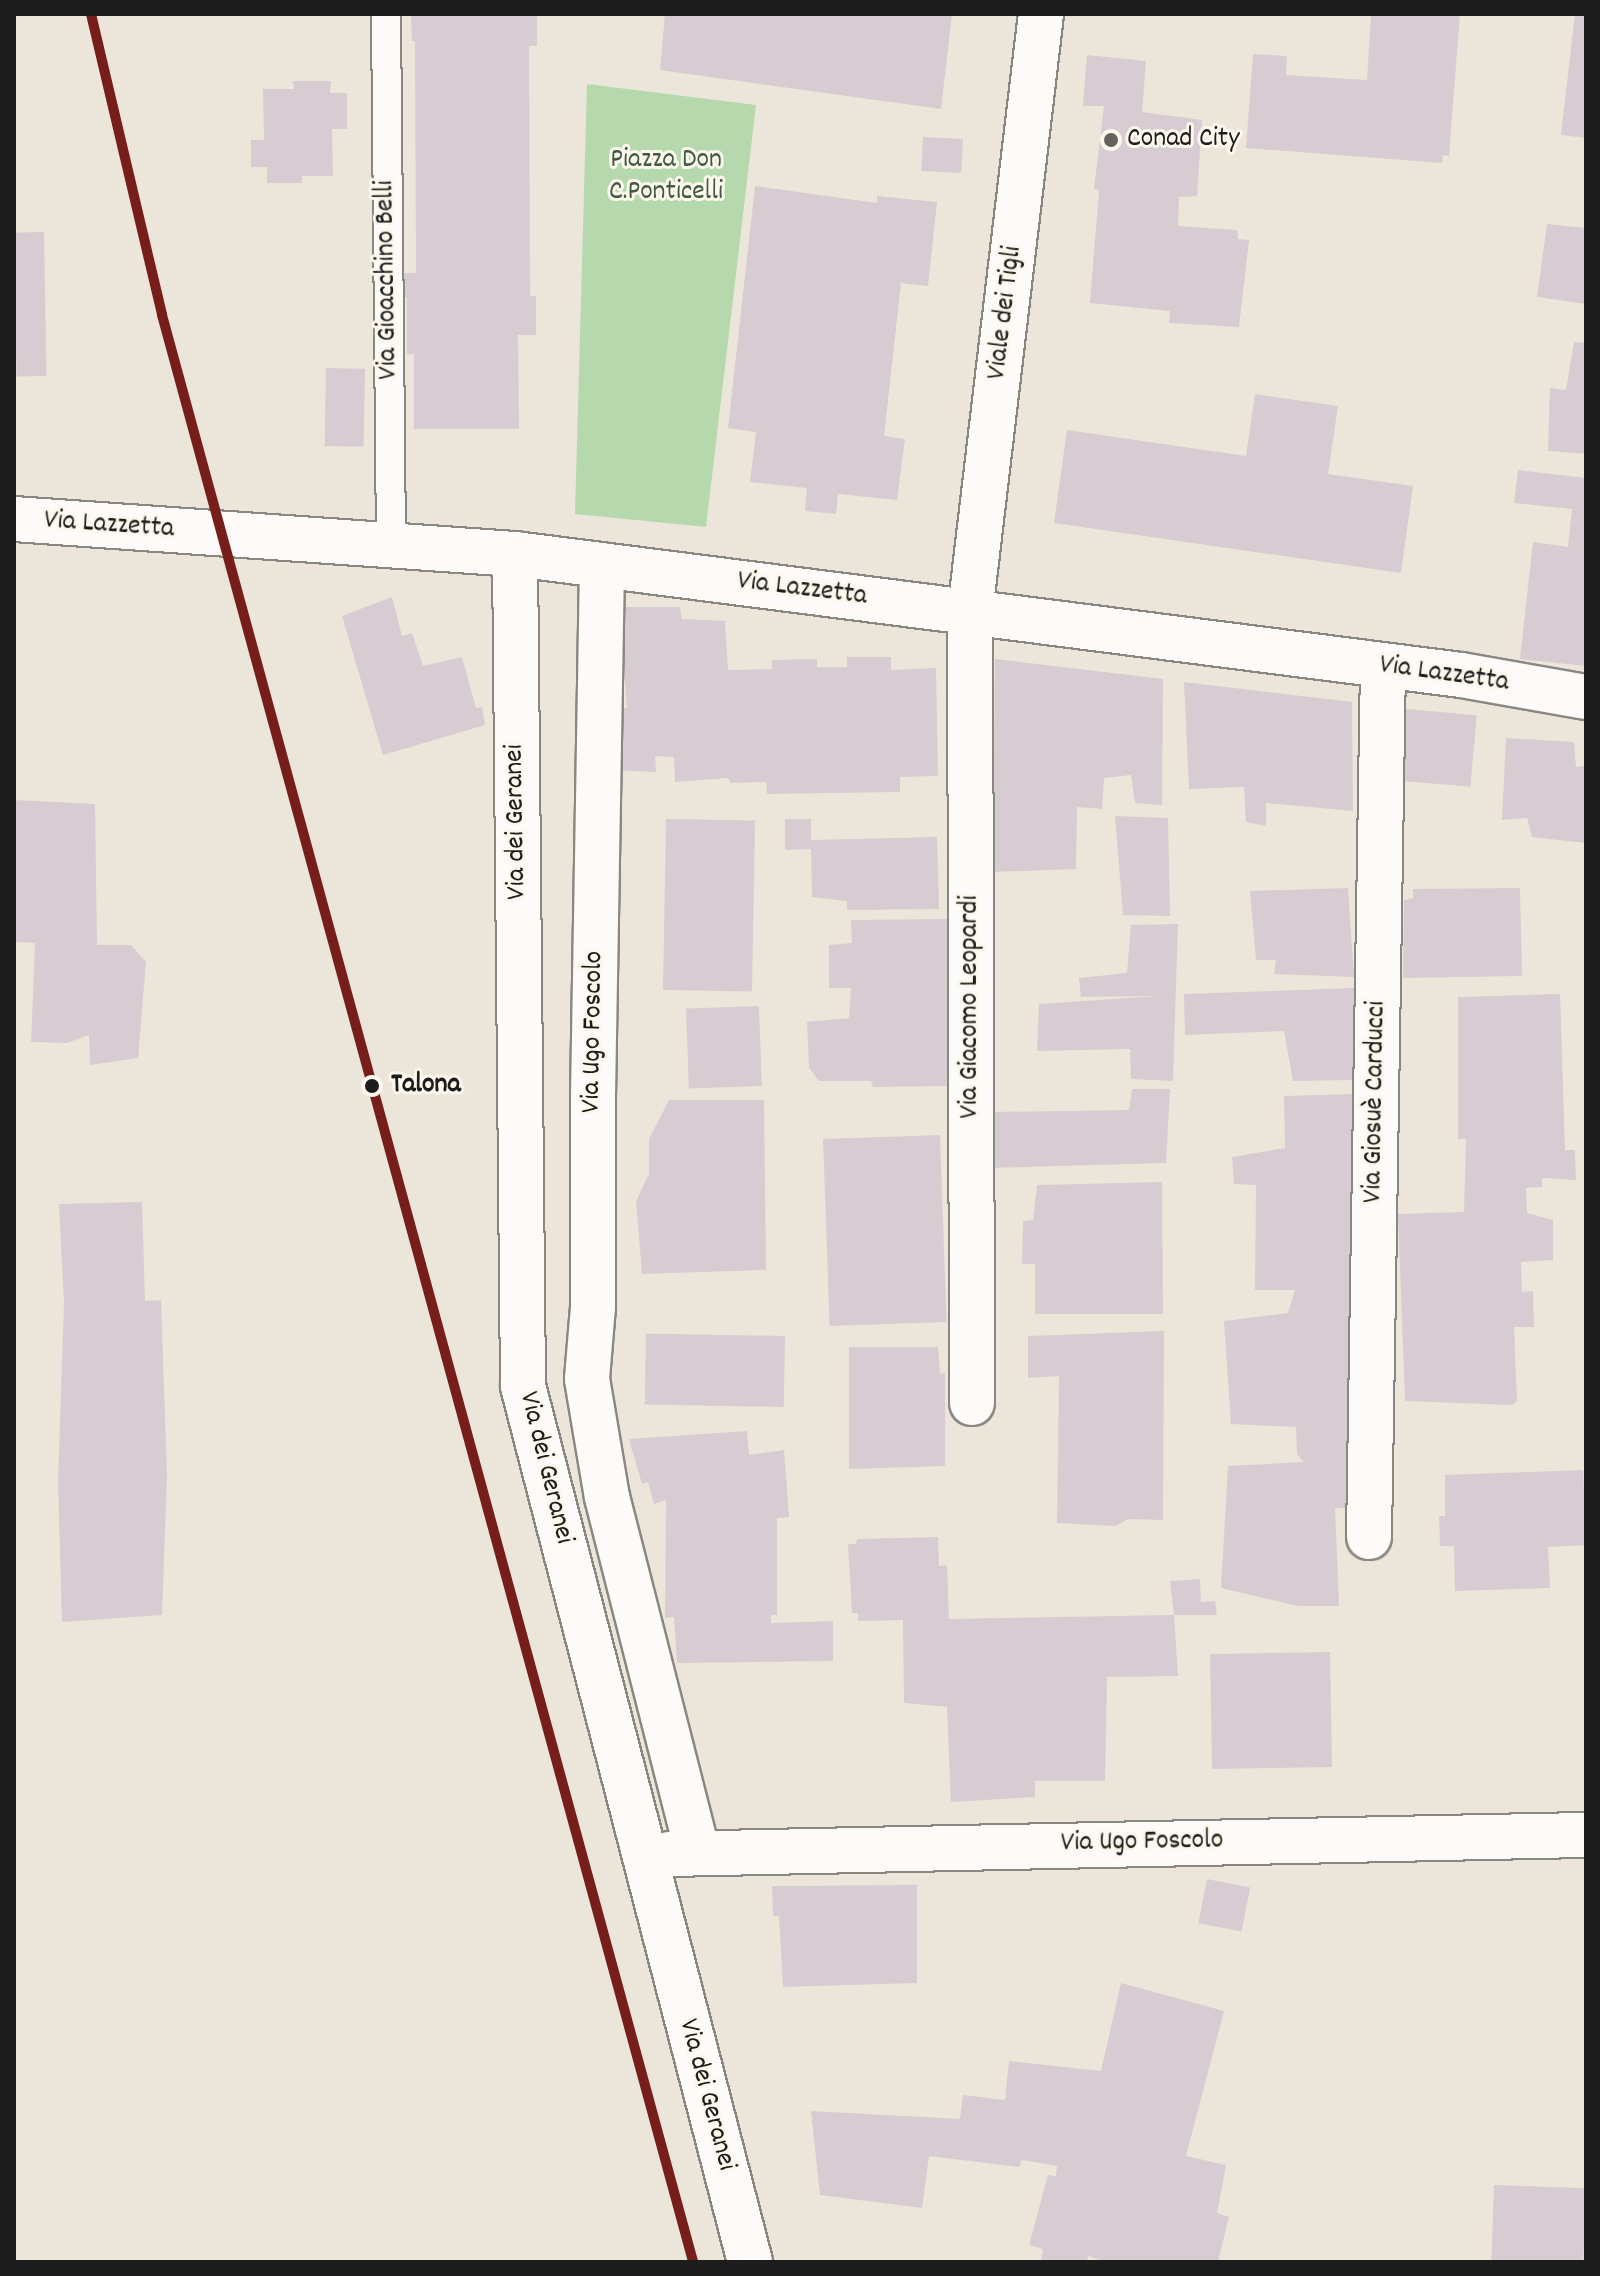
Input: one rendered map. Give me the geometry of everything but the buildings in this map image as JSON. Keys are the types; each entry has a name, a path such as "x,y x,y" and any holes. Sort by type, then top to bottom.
{"street":[{"name":"Viale dei Tigli","path":"970,612 1041,14"},
{"name":"Via Lazzetta","path":"14,519 515,554 1383,666 1586,697"},
{"name":"Via dei Geranei","path":"515,554 523,1386 750,2262"},
{"name":"Via Ugo Foscolo","path":"602,565 593,1095 593,1307 587,1379 607,1497 697,1851"},
{"name":"Via Giacomo Leopardi","path":"970,612 972,1403"},
{"name":"Via Giosuè Carducci","path":"1369,1537 1383,666"},
{"path":"560,1532 607,1497"},
{"name":"Via Ugo Foscolo","path":"645,1857 697,1851 1586,1835"}],"lane":[{"name":"Via Gioacchino Belli","path":"386,14 391,546"}],"green space":[{"name":"Piazza Don C.Ponticelli","path":"587,84 756,105 706,527 575,514"}],"transit line":[{"path":"91,14 162,315 693,2262"}],"place":[{"name":"Conad City","path":"1111,140"},
{"name":"Talona","path":"372,1086"}]}
